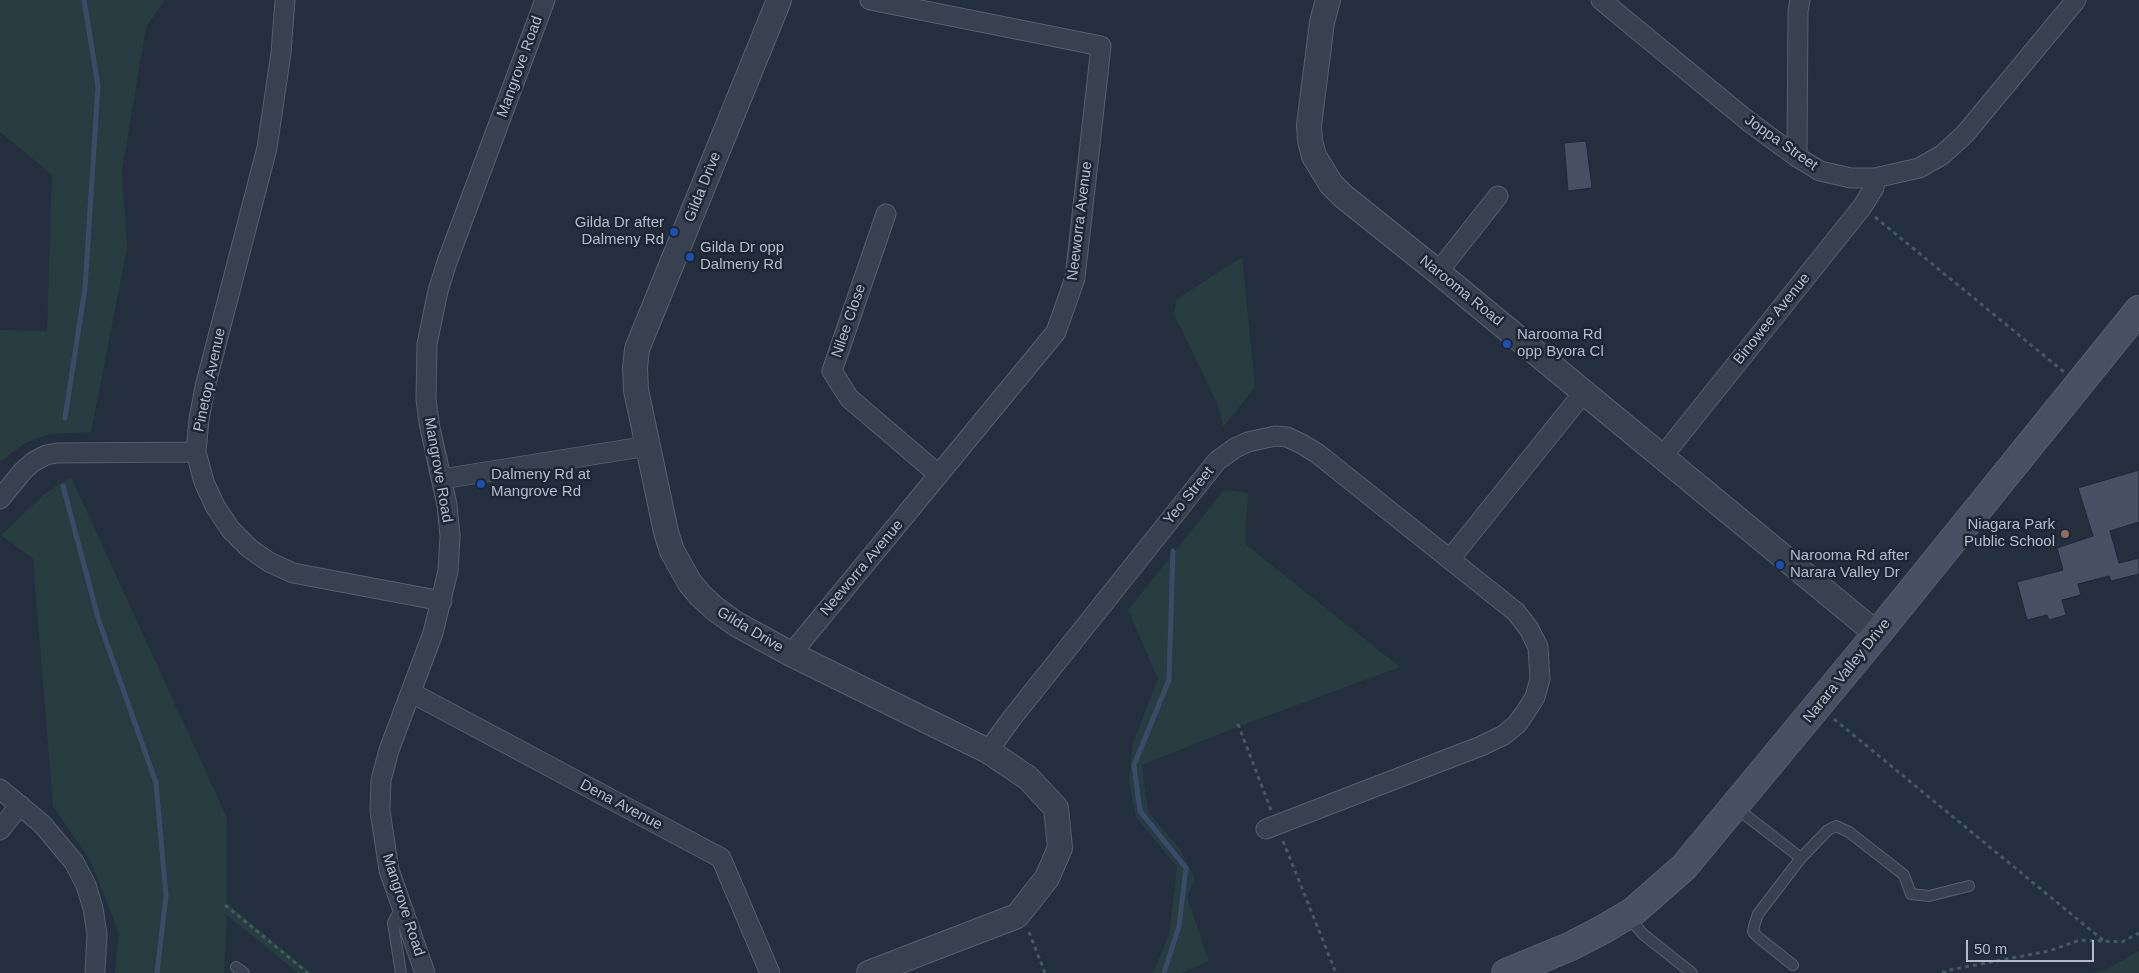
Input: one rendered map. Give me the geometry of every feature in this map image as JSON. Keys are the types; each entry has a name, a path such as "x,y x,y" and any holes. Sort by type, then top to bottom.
{"main road":[{"name":"Narara Valley Drive","path":"1506,973 1569,947 1626,915 1658,892 1684,867 1877,634 2139,310"}],"street":[{"name":"Pinetop Avenue","path":"285,0 281,54 268,148 205,387 199,419 196,452 204,482 231,530 249,548 269,562 293,573 442,601"},
{"name":"Mangrove Road","path":"425,973 389,870 380,811 381,788 389,750 434,633 448,571 450,536 447,505 429,424 426,399 427,344 447,262 545,0"},
{"name":"Gilda Drive","path":"779,0 637,349 635,368 636,390 666,532 672,551 690,583 714,608 736,624 790,654 988,751 1028,778 1056,808 1060,848 1047,878 1018,916 869,973"},
{"name":"Neeworra Avenue","path":"790,654 1056,332 1075,278 1101,46 870,0"},
{"name":"Narooma Road","path":"1328,0 1322,22 1310,109 1310,141 1314,156 1331,184 1342,196 1438,272 1877,634"},
{"name":"Joppa Street","path":"1600,0 1741,115 1797,157 1820,171 1851,178 1875,178 1920,168 1942,155 1965,134 2076,0"},
{"path":"1797,157 1798,11 1800,0"},
{"name":"Binowee Avenue","path":"1662,456 1862,207 1874,188 1875,178"},
{"path":"1438,272 1498,196"},
{"name":"Nilee Close","path":"886,214 832,371 849,398 939,475"},
{"path":"1450,560 1584,392"},
{"name":"Yeo Street","path":"988,751 1018,710 1217,461 1235,448 1248,442 1275,436 1287,437 1302,444 1336,468 1516,612 1529,629 1538,646 1540,679 1535,697 1525,713 1517,724 1504,735 1481,746 1271,827"},
{"path":"442,479 648,446"},
{"path":"0,499 23,471 33,462 46,455 58,453 196,452"},
{"name":"Dena Avenue","path":"412,693 721,858 770,973"},
{"path":"0,789 59,842 74,862 86,885 93,908 97,934 95,973"},
{"path":"0,830 20,805"}],"lane":[{"path":"1735,807 1801,858"},
{"path":"1793,965 1753,932 1758,914 1801,858 1828,830 1836,826 1849,832 1904,875 1911,894 1929,896 1969,886"},
{"path":"401,907 394,923 401,973"},
{"path":"1626,915 1644,935 1692,973"}],"path":[{"path":"1862,207 2064,372"},
{"path":"1818,706 2104,941"},
{"path":"1238,724 1271,827 1336,973"},
{"path":"225,905 308,973"},
{"path":"1021,912 1045,973"},
{"path":"1942,973 1949,970 2049,952 2080,940 2122,942 2139,933"}],"green space":[{"path":"0,0 165,0 146,27 122,171 127,248 91,432 49,434 25,443 0,462 0,330 47,331 52,175 0,132"},
{"path":"1242,257 1255,387 1223,427 1219,407 1174,314 1177,299"},
{"path":"71,477 227,818 227,903 311,973 298,973 227,915 224,973 115,973 119,933 91,862 53,806 33,559 1,535 47,492"},
{"path":"1224,490 1248,493 1245,544 1400,667 1232,729 1142,765 1148,812 1180,849 1195,879 1187,897 1209,961 1181,973 1151,973 1155,969 1169,934 1177,867 1136,817 1129,781 1133,743 1158,679 1128,610"},
{"path":"2139,951 2139,973 2090,973 2104,971"}],"building":[{"path":"1586,141 1592,188 1568,191 1564,143"},
{"path":"2139,470 2139,522 2110,531 2119,563 2139,558 2139,574 2111,581 2109,576 2078,584 2081,595 2062,600 2066,615 2049,620 2047,615 2027,620 2017,582 2063,570 2057,548 2093,536 2078,488"}],"waterway":[{"path":"65,418 85,288 98,86 84,0"},
{"path":"63,486 99,621 156,783 166,896 157,973"},
{"path":"1164,973 1179,926 1186,868 1140,811 1134,765 1169,680 1173,551"}],"place":[{"name":"Gilda Dr after Dalmeny Rd","path":"674,232"},
{"name":"Gilda Dr opp Dalmeny Rd","path":"690,257"},
{"name":"Narooma Rd opp Byora Cl","path":"1507,344"},
{"name":"Dalmeny Rd at Mangrove Rd","path":"481,484"},
{"name":"Niagara Park Public School","path":"2065,534"},
{"name":"Narooma Rd after Narara Valley Dr","path":"1780,565"}]}
